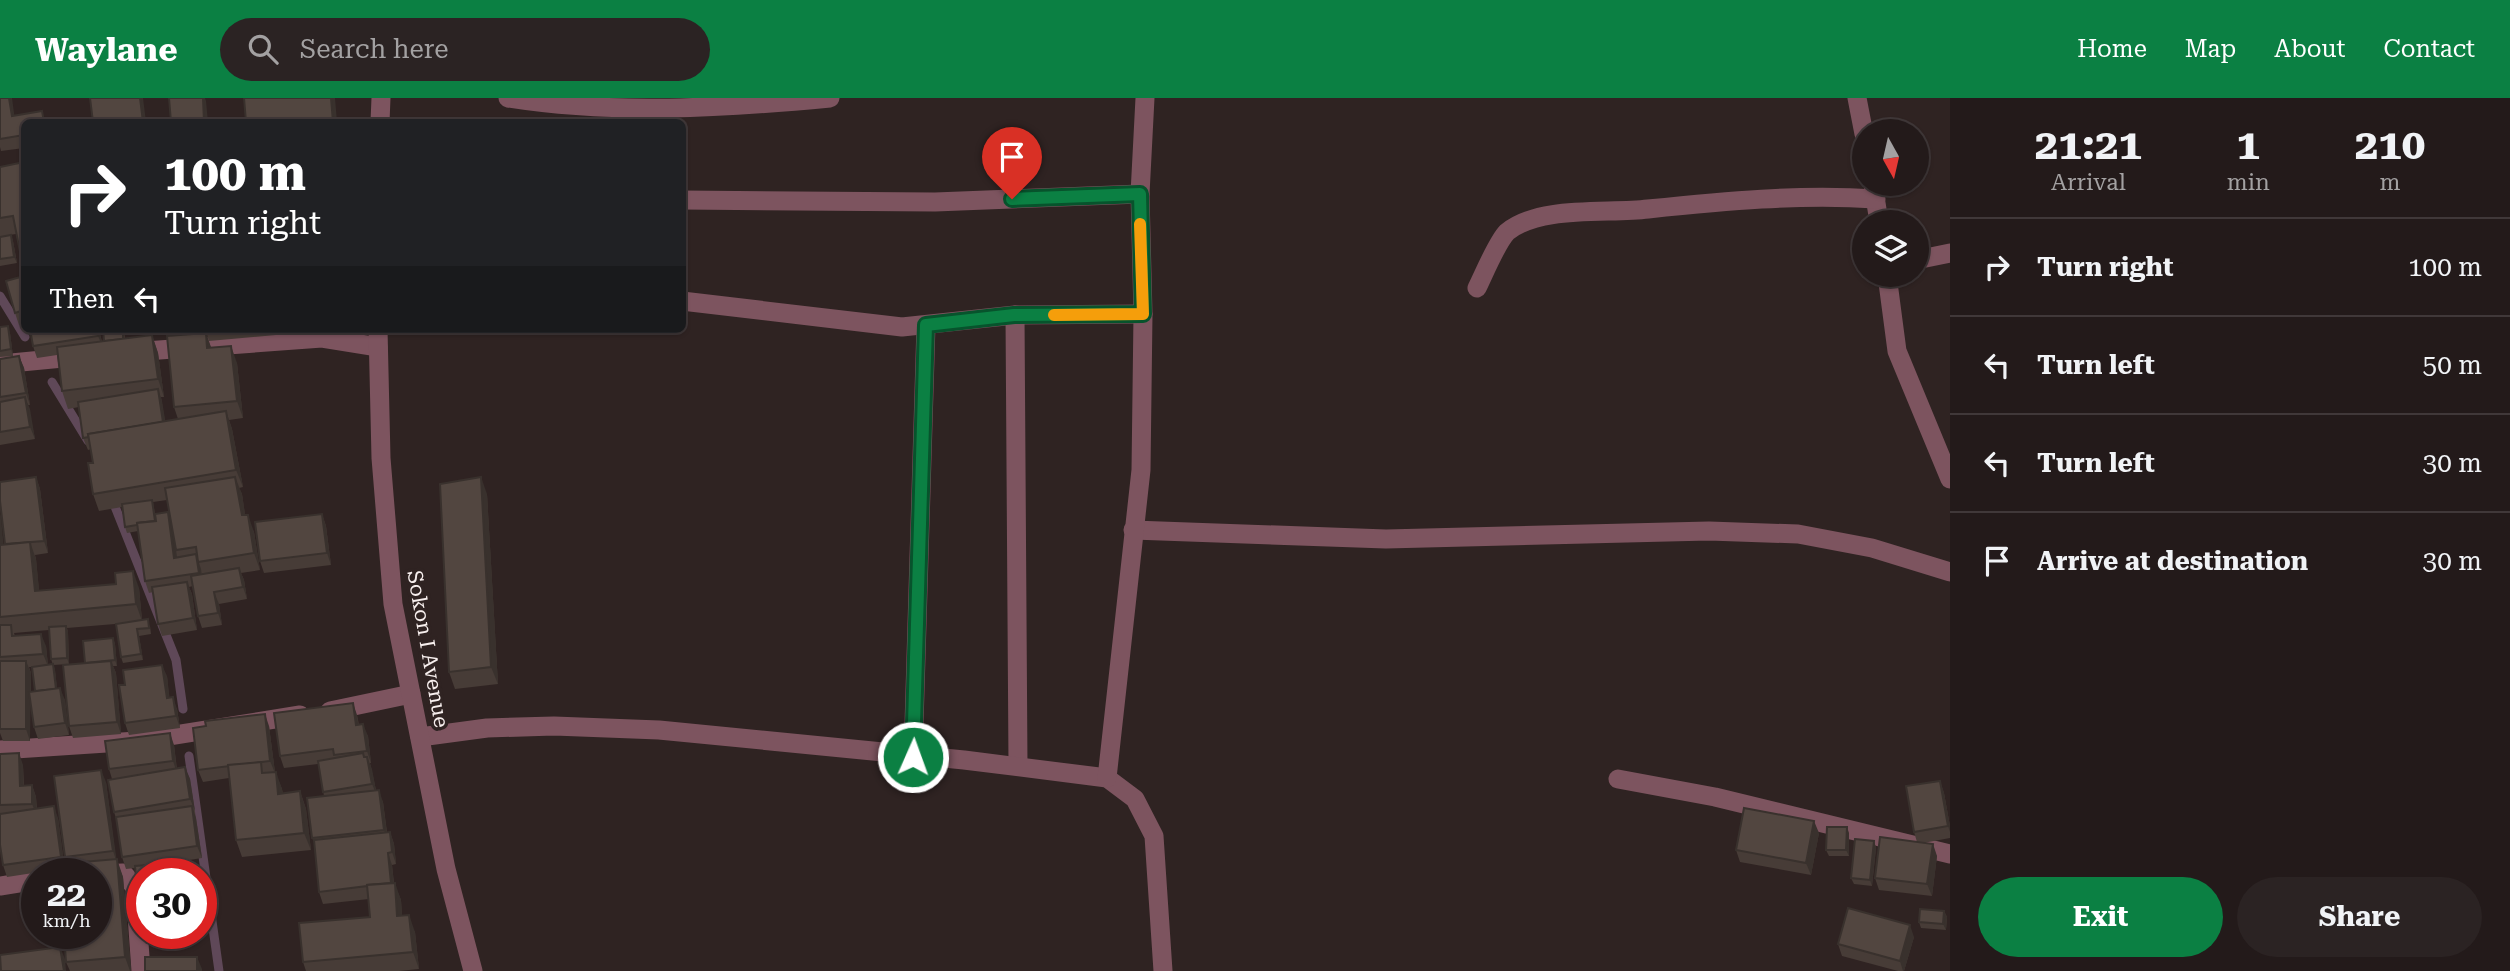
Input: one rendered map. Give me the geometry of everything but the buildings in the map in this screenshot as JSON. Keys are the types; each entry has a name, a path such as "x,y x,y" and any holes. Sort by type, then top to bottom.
{"street":[{"path":"380,119 381,98"},
{"path":"508,98 612,108 710,109 830,98"},
{"path":"1107,778 1141,470 1143,314 1140,194 1145,98"},
{"path":"1857,98 1861,119"},
{"path":"1477,288 1506,233 1528,221 1567,213 1646,210 1711,201 1852,193"},
{"path":"686,200 934,202 1140,194"},
{"path":"1929,257 1950,253"},
{"path":"1888,287 1897,351 1950,479"},
{"path":"686,302 902,327 1014,315 1143,314"},
{"path":"1014,315 1018,766"},
{"path":"913,757 926,325"},
{"path":"0,364 250,341 378,338"},
{"name":"Sokon I Avenue","path":"378,338 381,458 393,604 446,869 473,971"},
{"path":"1133,530 1386,538 1709,531 1798,534 1872,548 1950,572"},
{"path":"0,750 137,741 240,722 338,710 411,694"},
{"path":"420,737 487,728 554,726 646,730 1018,766 1107,778 1135,799 1154,835 1163,971"},
{"path":"1618,779 1715,797 1950,854"},
{"path":"112,873 123,873 135,887 141,971"},
{"path":"0,886 21,883"}],"waterway":[{"path":"0,296 21,330"},
{"path":"23,333 25,337"},
{"path":"52,382 88,441"},
{"path":"112,499 176,660 183,709"},
{"path":"189,756 219,971"}],"slow traffic":[{"path":"1054,315 1143,314 1140,224"}],"route":[{"path":"913,757 926,325 1014,315 1143,314 1140,194 1012,199"}]}
